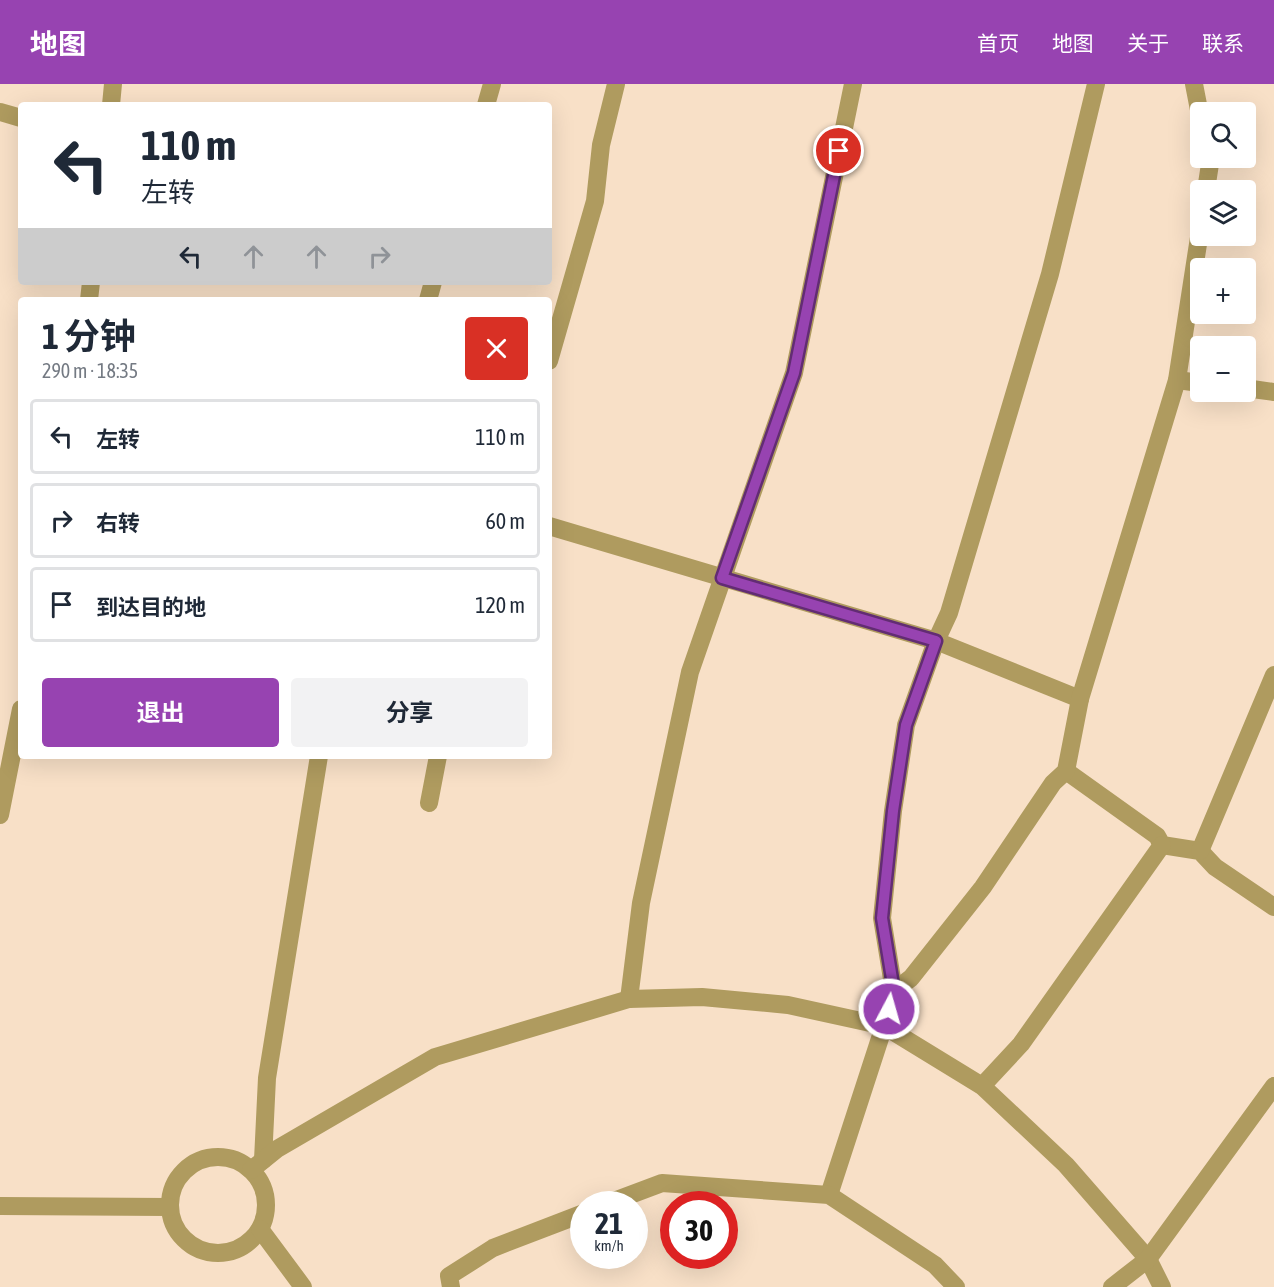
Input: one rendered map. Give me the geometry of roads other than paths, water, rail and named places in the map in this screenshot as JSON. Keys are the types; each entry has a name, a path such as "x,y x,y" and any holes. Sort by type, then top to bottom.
{"street":[{"path":"111,102 113,84"},
{"path":"487,102 492,84"},
{"path":"552,351 595,201 601,145 616,84"},
{"path":"629,999 641,903 690,672 794,373 853,84"},
{"path":"829,1195 894,991 882,918 893,811 906,725 936,641 950,613 1050,274 1096,84"},
{"path":"1194,84 1198,102"},
{"path":"0,112 18,117"},
{"path":"894,991 911,978 983,887 1053,783 1066,771 1080,699 1177,380 1198,246"},
{"path":"1177,380 1190,382"},
{"path":"1256,390 1274,392"},
{"path":"552,527 936,641 1080,699"},
{"path":"1200,851 1274,675"},
{"path":"0,815 18,724"},
{"path":"319,759 267,1078 257,1165 266,1198 265,1214 260,1229 250,1241 237,1250 222,1254 206,1252 192,1246 180,1236 172,1222 170,1207 172,1191 179,1176 191,1165 206,1158 222,1157 257,1165 277,1149 435,1057 629,999 702,997 788,1005 884,1026 982,1086 1066,1165 1148,1259 1161,1287"},
{"path":"429,803 437,759"},
{"path":"1066,771 1157,836 1162,845"},
{"path":"1162,845 1200,851 1215,867 1274,908"},
{"path":"982,1086 1021,1044 1162,845"},
{"path":"1112,1287 1148,1259 1274,1086"},
{"path":"641,1191 662,1183 829,1195 934,1265 956,1287"},
{"path":"0,1206 170,1207"},
{"path":"451,1287 449,1276 493,1248 570,1218"},
{"path":"260,1229 303,1287"}]}
